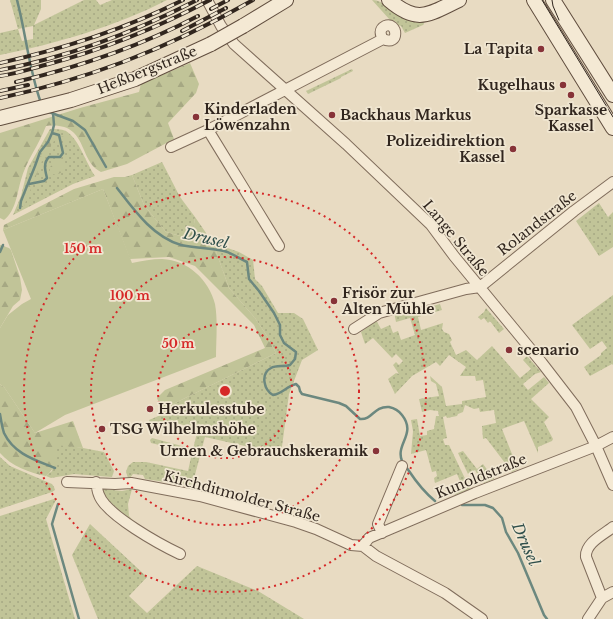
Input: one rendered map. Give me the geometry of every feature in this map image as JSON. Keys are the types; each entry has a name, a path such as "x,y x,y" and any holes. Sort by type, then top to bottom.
{"main road":[{"name":"Heßbergstraße","path":"0,118 71,100 134,78 211,44 286,0"},
{"path":"389,0 404,11 421,16 429,14 459,0"},
{"path":"534,0 613,128"},
{"path":"552,0 613,95"}],"street":[{"name":"Lange Straße","path":"207,0 221,26 234,44 346,144 430,224 576,407 596,446 613,485"},
{"path":"171,147 208,130 383,39"},
{"path":"208,130 279,246"},
{"name":"Rolandstraße","path":"480,287 574,211 613,182"},
{"path":"354,329 379,313 466,289 480,287"},
{"name":"Kunoldstraße","path":"363,546 369,538 475,493 596,446 613,437"},
{"path":"382,533 378,524 402,466"},
{"name":"Kirchditmolder Straße","path":"68,482 115,484 131,483 200,496 296,522 316,529 351,545 363,546 376,556 451,597 482,619"},
{"path":"96,482 99,495 106,506 118,516 167,548 180,554"},
{"path":"602,598 586,557 586,552 588,547 613,527"},
{"path":"588,619 602,598 613,592"}],"green space":[{"path":"10,0 41,0 41,9 34,25 84,0 96,0 100,5 112,0 167,0 107,26 64,40 0,55 0,33 18,29","holes":["33,26 33,39 22,41 18,29"]},
{"path":"372,0 384,4 401,17 423,21 424,24 405,33 401,26 395,21 390,20"},
{"path":"190,63 199,84 196,93 168,123 174,139 127,164 101,172 88,159 76,135 69,129 60,126 46,126 23,173 14,207 4,220 0,218 0,133 80,108 139,92 141,84"},
{"path":"352,69 353,71 341,78 308,94 306,91"},
{"path":"50,129 64,130 71,135 79,145 95,176 73,184 13,215 21,196 28,168"},
{"path":"54,136 67,136 68,138 67,140 61,139 54,141 44,156 24,206 22,206 21,204 43,151"},
{"path":"58,160 61,161 65,168 62,172 56,175 50,172 50,167"},
{"path":"162,162 180,197 195,217 193,231 184,237 166,232 144,205 132,175"},
{"path":"132,175 144,205 166,232 184,237 193,231 195,217 213,243 229,288 255,318 276,353 167,407 163,414 157,398 165,390 265,348 254,325 195,266 169,257 130,259 103,189 3,230 4,225 74,189 114,177 125,177"},
{"path":"103,189 132,263 154,259 171,260 189,267 208,287 216,310 216,357 65,415 35,433 4,387 0,384 0,328 8,315 31,299 3,230"},
{"path":"599,203 608,217 613,212 613,247 599,256 576,221"},
{"path":"213,243 239,252 253,260 255,279 262,286 278,313 294,313 303,319 318,350 302,360 289,394 281,454 205,437 192,486 145,479 143,475 133,474 130,478 128,478 126,472 128,466 133,462 146,462 188,471 192,453 151,443 150,440 152,438 193,449 198,429 169,421 151,426 149,420 163,414 167,407 276,353 255,318 229,288"},
{"path":"0,245 11,250 20,277 22,290 20,300 13,306 0,328"},
{"path":"613,295 613,365 612,364 590,376 584,367 601,355 601,353 607,348 602,341 590,349 572,325"},
{"path":"440,304 442,310 418,317 421,330 443,323 442,329 444,332 449,334 452,340 450,342 456,355 466,350 477,360 492,346 520,378 531,369 523,360 527,356 541,372 535,374 523,384 528,390 544,377 549,383 531,399 549,417 544,422 553,439 552,441 538,447 538,453 524,421 502,429 518,469 512,472 486,438 483,439 482,426 496,423 494,410 480,412 479,408 474,409 465,405 463,412 457,416 447,418 446,416 443,417 447,438 443,439 445,445 449,445 470,489 455,495 454,492 463,488 457,474 435,483 434,478 437,476 436,471 432,472 426,450 411,454 413,431 411,420 417,419 420,436 427,435 427,431 434,429 436,416 439,416 438,411 430,410 422,412 419,399 439,396 436,384 431,381 430,376 442,387 446,406 462,404 462,401 486,397 483,380 476,381 475,376 460,376 466,367 449,355 440,366 436,362 412,376 395,394 388,379 396,373 399,374 393,365 396,362 399,365 403,361 396,354 392,358 373,338 365,344 361,332 376,320 381,329 390,325 393,333 398,331 401,340 415,335 410,318 396,322 394,312 411,309 412,312"},
{"path":"486,308 504,329 499,333 490,321 488,323 484,318 481,320 478,317"},
{"path":"0,384 4,387 35,433 73,421 83,448 56,445 56,458 54,466 50,473 46,476 27,471 4,458 0,453"},
{"path":"56,444 104,452 114,471 112,477 74,474 51,478 46,476 52,471"},
{"path":"463,451 477,469 483,464 494,479 484,483 475,470 468,474 458,453"},
{"path":"0,457 10,466 52,484 55,490 0,509"},
{"path":"104,489 122,491 132,489 128,504 129,516 138,526 119,514 103,496"},
{"path":"57,498 46,519 75,619 0,619 0,516"},
{"path":"90,524 147,577 129,596 147,613 197,566 258,591 304,619 98,619 72,555"}],"waterway":[{"name":"Drusel","path":"17,0 33,78 41,103"},
{"name":"Drusel","path":"49,112 73,121 85,130 106,167"},
{"path":"20,208 21,201 40,152 48,142 52,133 54,125 53,113"},
{"path":"29,184 44,181 47,178 45,167 47,159 49,157 60,157 63,153 59,135 52,133"},
{"name":"Drusel","path":"117,188 145,222 162,236 181,245 224,251 247,262 249,279 274,313 280,325 280,335 284,343 296,352 295,359 290,365 273,367 265,374 264,382 270,393 273,395 282,392 290,386 296,384 302,394 346,406 360,419 364,419 384,407 393,408 402,415 406,422 407,433 401,449 402,461 421,487 435,501"},
{"path":"0,252 3,245"},
{"path":"0,414 4,433 13,446 26,455 55,468"},
{"path":"58,504 52,524 79,619"},
{"name":"Drusel","path":"462,505 485,505 493,508 502,518 506,532 518,553 547,619"}],"tram line":[{"path":"542,0 613,117"},
{"path":"552,0 559,20"}],"railway":[{"path":"0,63 70,45 139,20 183,0"},
{"path":"0,70 25,65 76,51 150,23 197,0"},
{"path":"0,76 17,73 66,59 108,45 150,29 210,0"},
{"path":"211,9 228,0"},
{"path":"0,98 31,91 93,73 123,62 189,34 253,0"},
{"path":"182,31 226,8"},
{"path":"16,82 63,70 109,55 154,37 198,16"},
{"path":"0,91 28,85"}],"place":[{"name":"La Tapita","path":"541,49"},
{"name":"Kugelhaus","path":"563,85"},
{"name":"Sparkasse Kassel","path":"571,95"},
{"name":"Backhaus Markus","path":"332,115"},
{"name":"Kinderladen Löwenzahn","path":"196,117"},
{"name":"Polizeidirektion Kassel","path":"513,149"},
{"name":"Frisör zur Alten Mühle","path":"334,301"},
{"name":"scenario","path":"509,350"},
{"name":"Herkulesstube","path":"150,409"},
{"name":"TSG Wilhelmshöhe","path":"102,429"},
{"name":"Urnen & Gebrauchskeramik","path":"376,451"}]}
